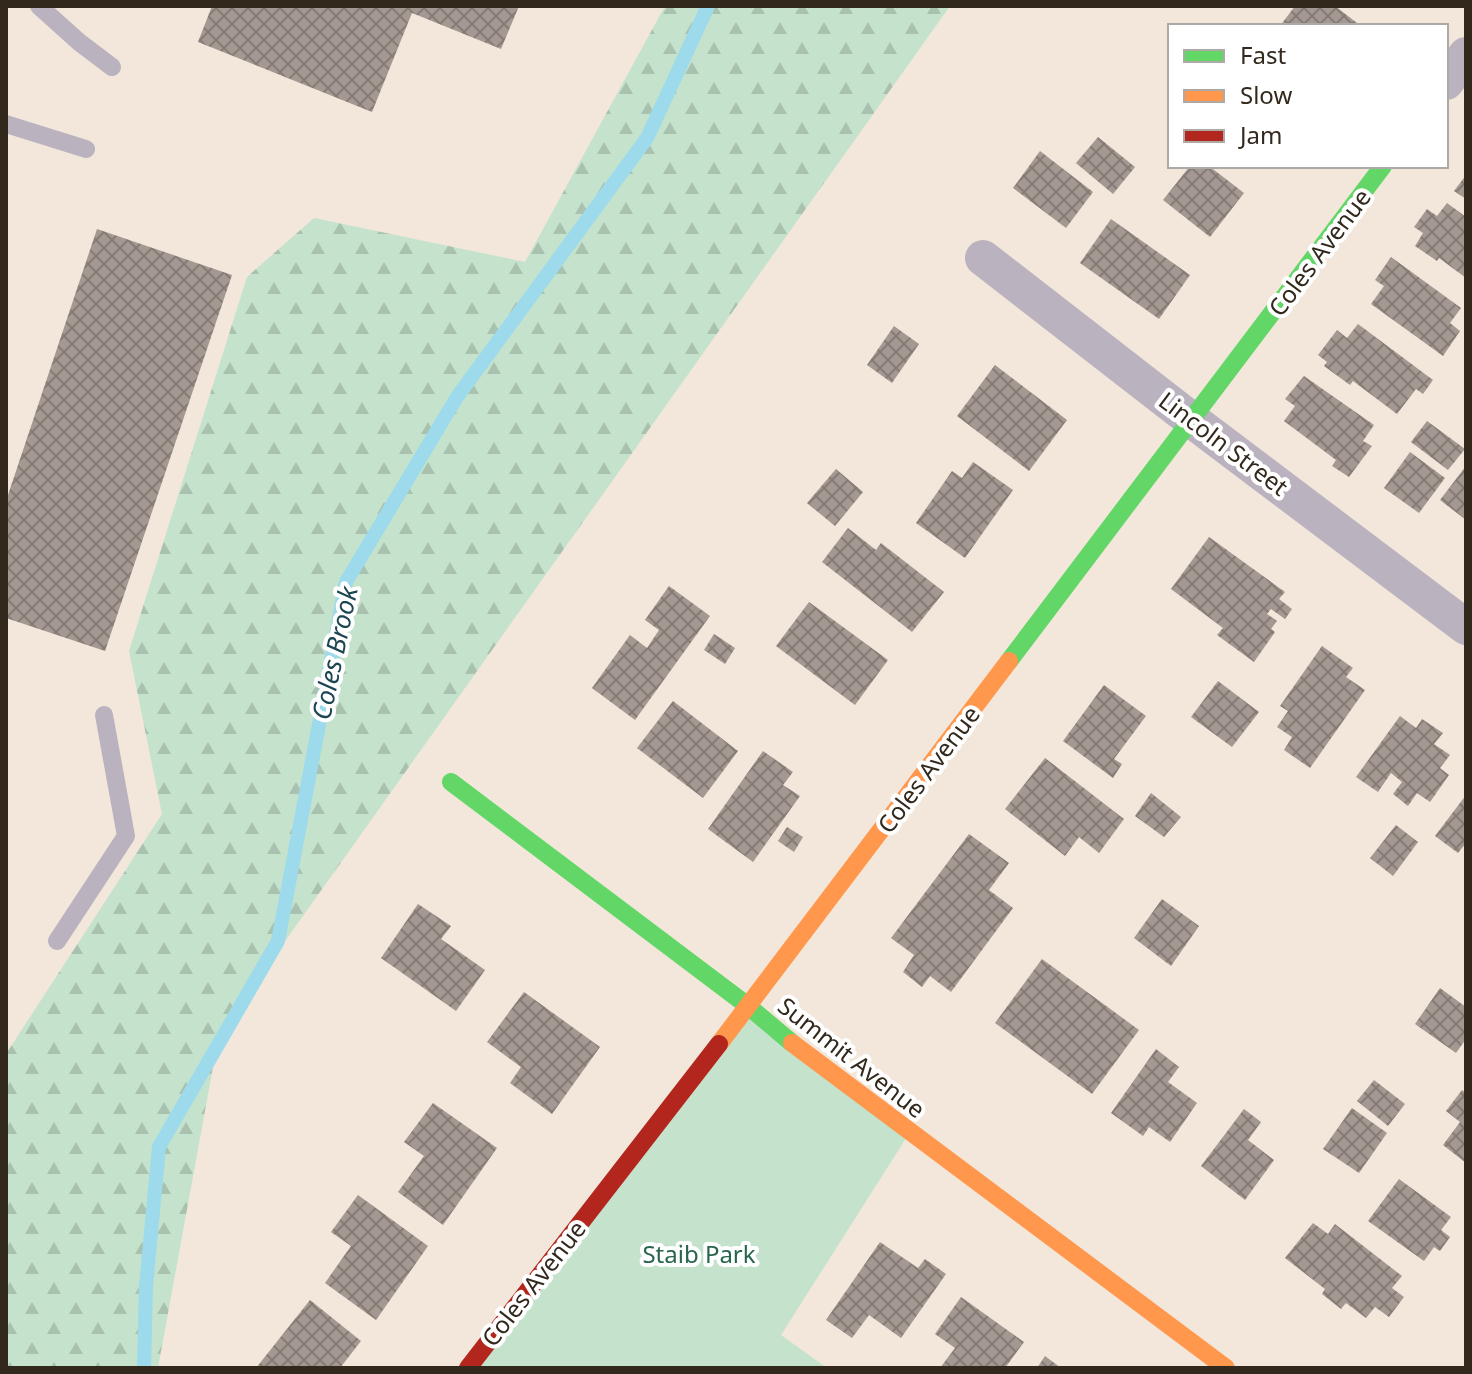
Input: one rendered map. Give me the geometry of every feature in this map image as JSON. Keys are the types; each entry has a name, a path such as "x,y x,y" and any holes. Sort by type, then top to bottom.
{"street":[{"path":"1448,79 1466,55"},
{"name":"Coles Avenue","path":"468,1368 748,1006 1382,168"},
{"name":"Lincoln Street","path":"983,258 1466,627"},
{"name":"Summit Avenue","path":"451,782 748,1006 803,1052 1226,1368"}],"lane":[{"path":"39,6 112,67"},
{"path":"6,124 86,149"},
{"path":"57,941 126,836 104,715"}],"green space":[{"path":"665,6 950,6 219,1034 158,1368 6,1368 6,1054 162,814 129,651 247,277 314,218 525,262"},
{"name":"Staib Park","path":"748,1006 910,1132 781,1335 827,1368 468,1368"}],"building":[{"path":"212,6 519,6 501,49 412,13 372,112 198,42"},
{"path":"1295,6 1335,6 1358,24 1282,24"},
{"path":"1098,137 1135,167 1113,194 1076,163"},
{"path":"1040,151 1093,192 1066,228 1013,188"},
{"path":"1188,168 1212,168 1244,193 1210,237 1163,200"},
{"path":"1466,175 1466,199 1454,191"},
{"path":"1447,203 1466,217 1466,278 1439,258 1437,261 1415,246 1423,233 1414,227 1427,209 1437,216"},
{"path":"1111,219 1190,275 1159,319 1080,263"},
{"path":"97,229 232,275 105,651 6,618 6,501"},
{"path":"1391,257 1461,308 1450,323 1460,331 1443,356 1371,304 1384,286 1375,280"},
{"path":"1358,324 1433,380 1423,394 1416,389 1397,414 1353,381 1350,385 1324,366 1327,362 1318,355 1337,330 1347,338"},
{"path":"894,326 919,344 892,383 867,365"},
{"path":"995,365 1067,420 1029,471 957,416"},
{"path":"1304,376 1374,425 1363,441 1372,446 1349,477 1332,466 1336,460 1284,421 1295,406 1285,399"},
{"path":"1427,421 1465,449 1448,470 1411,442"},
{"path":"1410,452 1445,478 1419,513 1384,488"},
{"path":"973,462 1013,490 965,558 916,523 952,471 962,478"},
{"path":"1466,466 1466,520 1440,500"},
{"path":"836,469 863,492 835,526 807,503"},
{"path":"848,528 876,550 881,543 944,592 912,632 822,562"},
{"path":"1209,537 1285,592 1279,599 1292,609 1285,619 1271,609 1267,614 1277,621 1271,629 1275,632 1254,662 1217,635 1223,628 1171,589"},
{"path":"669,586 710,616 635,720 592,688 630,635 647,648 659,630 645,620"},
{"path":"809,602 888,660 855,705 776,646"},
{"path":"714,634 735,648 725,664 704,650"},
{"path":"1322,646 1353,668 1346,677 1365,690 1310,768 1284,750 1292,737 1277,727 1288,711 1280,706"},
{"path":"1218,681 1259,712 1232,747 1191,717"},
{"path":"1104,685 1146,716 1114,759 1122,764 1113,778 1063,741"},
{"path":"673,701 738,751 703,798 637,748"},
{"path":"1400,716 1416,728 1422,719 1443,733 1434,744 1450,755 1440,768 1449,775 1430,802 1417,793 1408,806 1393,794 1402,782 1391,773 1378,792 1356,777"},
{"path":"763,751 793,772 783,785 800,796 753,862 708,829"},
{"path":"1045,758 1124,819 1099,853 1079,837 1065,856 1005,809"},
{"path":"1151,793 1181,817 1164,837 1135,816"},
{"path":"1466,795 1466,843 1458,853 1435,836"},
{"path":"1396,825 1418,842 1393,876 1370,858"},
{"path":"787,827 803,837 794,852 778,841"},
{"path":"969,834 1009,863 989,890 1013,908 951,992 930,976 922,987 903,972 914,955 891,938"},
{"path":"1162,899 1199,926 1171,966 1134,938"},
{"path":"418,904 451,926 441,939 485,970 456,1011 381,958"},
{"path":"1042,959 1139,1030 1092,1094 995,1023"},
{"path":"1440,988 1466,1007 1466,1039 1456,1053 1415,1024"},
{"path":"524,992 600,1047 552,1114 510,1083 521,1067 487,1042"},
{"path":"1156,1049 1179,1067 1168,1082 1197,1103 1170,1142 1149,1127 1143,1136 1111,1113"},
{"path":"1374,1080 1405,1104 1388,1126 1357,1101"},
{"path":"1462,1090 1466,1093 1466,1163 1443,1145 1460,1122 1446,1111"},
{"path":"433,1103 497,1148 443,1225 398,1192 424,1156 404,1142"},
{"path":"1352,1108 1387,1133 1359,1173 1323,1149"},
{"path":"1244,1109 1261,1122 1248,1140 1274,1160 1245,1200 1201,1166"},
{"path":"1399,1179 1451,1217 1441,1230 1450,1237 1440,1251 1434,1247 1424,1261 1368,1221"},
{"path":"358,1195 428,1246 376,1320 325,1283 351,1246 331,1232"},
{"path":"1313,1223 1328,1234 1335,1224 1402,1276 1392,1288 1404,1297 1389,1317 1375,1307 1366,1318 1346,1303 1341,1309 1322,1294 1325,1289 1285,1258"},
{"path":"880,1242 918,1268 925,1259 946,1274 901,1338 869,1315 852,1338 826,1320"},
{"path":"961,1297 1024,1342 1005,1368 940,1368 955,1348 935,1334"},
{"path":"310,1300 361,1341 340,1368 256,1368"},
{"path":"1045,1356 1061,1368 1037,1368"}],"waterway":[{"name":"Coles Brook","path":"144,1368 146,1286 159,1147 278,941 346,582 457,397 647,138 708,6"}],"traffic: fast":[{"path":"1009,661 1381,168"},
{"path":"451,782 748,1006 792,1043"}],"traffic: slow":[{"path":"719,1044 1009,661"},
{"path":"792,1043 1226,1368"}],"traffic: jam":[{"path":"468,1368 719,1044"}]}
